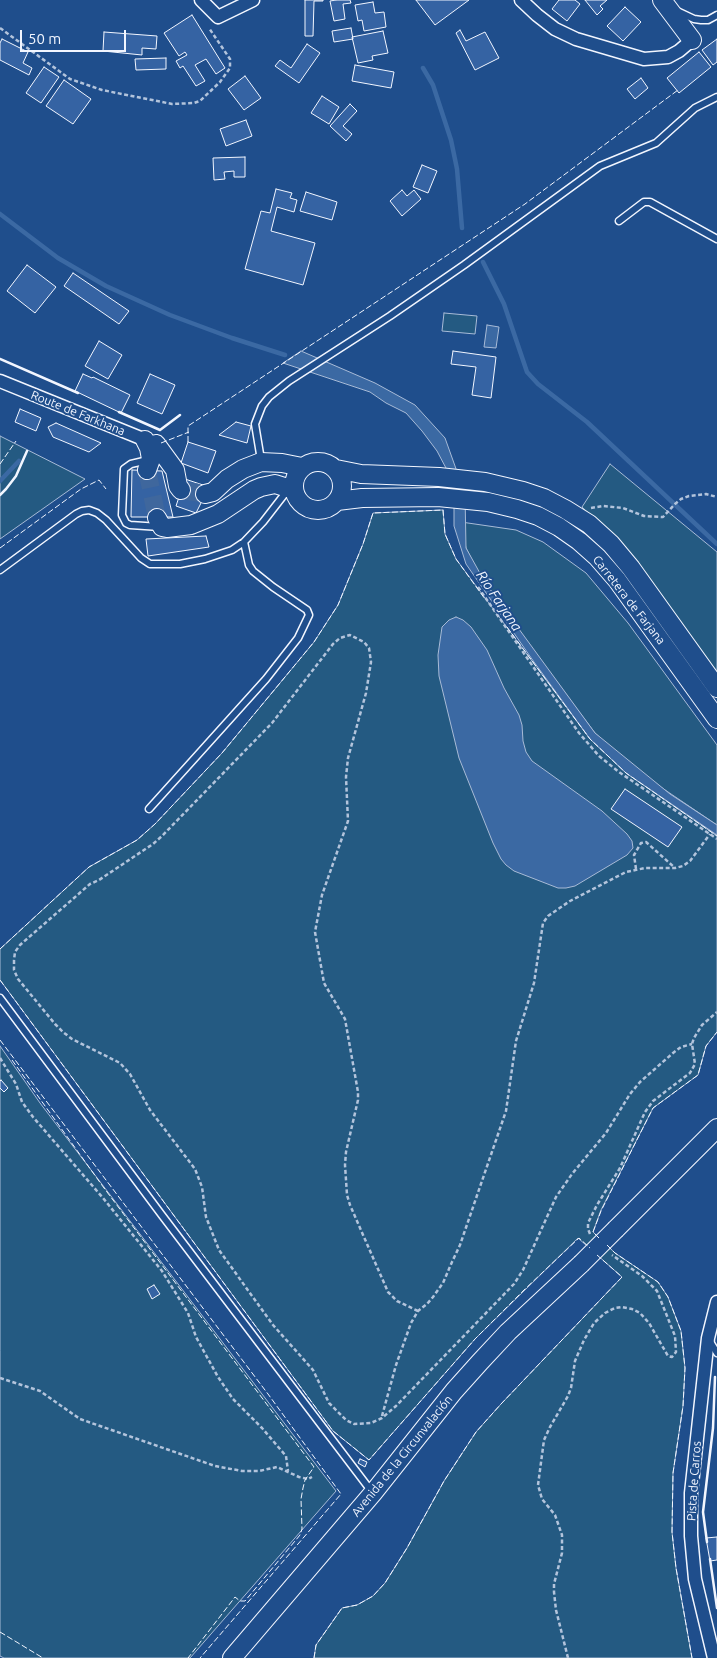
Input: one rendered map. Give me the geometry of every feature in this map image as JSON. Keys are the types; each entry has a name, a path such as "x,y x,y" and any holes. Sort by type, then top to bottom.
{"main road":[{"path":"663,2 692,40"},
{"path":"150,453 171,463 181,490"},
{"name":"Carretera de Farjana","path":"218,514 210,509 208,505 209,493 235,474 261,462 282,463 302,467 316,461 323,462 336,469 361,474 484,482 544,498 578,516 611,544 631,568 717,688"},
{"path":"160,522 167,528 191,525 218,514 261,486 275,484 292,489 295,478 302,467"},
{"path":"336,469 342,482 342,488 337,501"},
{"name":"Carretera de Farjana","path":"292,489 300,502 312,509 326,509 337,501 362,498 438,497 488,502 518,509 538,516 559,527 597,557 637,607 717,719"},
{"name":"Avenida de la Circunvalación","path":"232,1658 373,1493 454,1391 480,1362 514,1326 581,1264 717,1128"}],"street":[{"path":"201,0 218,17 253,0"},
{"path":"521,0 555,29 576,39 644,59 668,57 692,40"},
{"name":"Route de Farkhana","path":"0,381 150,453"},
{"name":"Pista de Carros","path":"714,1658 695,1579 691,1536 691,1493 708,1338 717,1302"}],"lane":[{"path":"663,2 694,19 708,20 717,15"},
{"path":"261,462 255,424 262,406 269,397 493,245 600,166 656,143 695,108 717,97"},
{"path":"619,221 644,202 650,202 717,239"},
{"path":"150,453 124,469 122,515 126,523 130,525 160,522"},
{"path":"0,570 76,514 89,510 106,520 141,558 150,564 193,562 220,555 244,542 292,489"},
{"path":"150,809 266,679 298,638 309,615 307,610 272,587 253,571 249,565 244,542"},
{"path":"0,998 373,1493"},
{"path":"708,1338 717,1353"}],"path":[{"path":"0,28 70,79 102,90 172,104 200,101 220,82 230,68 230,59 209,27"},
{"path":"578,516 595,506 603,506 623,508 644,516 663,517 681,499 706,494 717,496"},
{"path":"478,587 587,743 619,772 717,839"},
{"path":"418,1311 397,1301 388,1292 350,1205 345,1165 358,1092 345,1019 324,983 316,942 316,922 322,894 348,820 346,777 348,758 366,693 371,662 369,648 364,642 350,635 340,638 333,644 272,723 162,836 153,844 90,884 26,939 15,952 14,970 18,978 63,1032 72,1039 120,1063 130,1074 150,1110 195,1169 202,1187 206,1217 219,1250 273,1325 313,1370 330,1403 346,1420 354,1424 371,1423 382,1418 414,1389 514,1284 523,1270 556,1197 572,1174 606,1133 630,1094 673,1052 681,1047 692,1044"},
{"path":"382,1418 396,1365 411,1323 418,1311 428,1304 433,1297 452,1262 506,1111 516,1041 534,983 543,923 548,916 570,901 626,872 636,869 683,866 690,861 710,834"},
{"path":"636,869 634,856 642,843 646,842 675,868"},
{"path":"0,1058 16,1084 22,1102 33,1117 103,1198 162,1272 188,1313 196,1337 218,1377 234,1399 286,1456 288,1471"},
{"path":"568,1658 556,1610 554,1592 554,1584 562,1553 562,1535 555,1515 540,1494 538,1485 541,1451 544,1440 568,1396 571,1388 572,1370"},
{"path":"0,1378 40,1391 80,1420 206,1463 242,1471 259,1471 277,1467 299,1477 308,1479 312,1477"}],"shaded area":[{"path":"444,313 477,316 475,334 442,331"},
{"path":"487,325 499,327 496,348 484,347"},
{"path":"301,351 375,383 415,405 445,438 465,494 466,548 486,584 595,733 670,794 717,825 717,835 626,773 590,739 466,564 454,526 454,493 447,470 437,451 422,431 406,413 370,392 283,363"},
{"path":"0,436 85,479 0,539"},
{"path":"610,464 717,552 717,673 604,528 582,507"},
{"path":"443,510 445,534 456,559 590,739 626,773 717,836 717,1032 706,1046 698,1075 653,1108 601,1210 593,1232 615,1253 658,1282 668,1297 681,1331 685,1368 683,1406 673,1473 672,1532 676,1568 692,1658 314,1658 316,1645 342,1608 357,1605 373,1596 385,1583 407,1548 444,1481 476,1432 622,1277 578,1238 475,1339 369,1460 333,1431 0,980 0,949 89,867 137,840 155,824 222,753 314,642 338,605 363,544 373,513"},
{"path":"461,522 516,530 543,542 586,573 628,623 717,745 717,825 634,769 595,733 525,640 477,570 466,548"},
{"path":"456,617 471,627 487,650 504,688 519,715 526,752 532,761 602,811 632,841 633,848 627,855 575,886 558,888 514,871 501,859 493,843 459,758 439,676 438,655 442,627 449,620"},
{"path":"0,1046 40,1103 336,1491 190,1658 4,1658 0,1656"}],"building":[{"path":"305,0 323,0 314,1 313,36 305,36"},
{"path":"350,0 351,3 343,4 345,19 334,21 330,1"},
{"path":"416,0 469,0 435,25"},
{"path":"559,0 575,0 580,4 567,21 552,9"},
{"path":"585,0 607,0 600,6 603,9 597,15"},
{"path":"373,2 375,13 384,12 386,27 364,31 362,20 358,21 355,5"},
{"path":"625,7 641,22 623,41 607,26"},
{"path":"192,15 225,68 216,74 206,59 195,65 205,81 196,86 183,66 180,68 176,61 187,55 185,52 179,56 164,33"},
{"path":"351,28 353,39 334,42 332,31"},
{"path":"460,30 466,41 485,32 499,58 475,70 456,33"},
{"path":"383,31 388,53 372,56 373,60 358,63 352,37"},
{"path":"104,32 157,36 156,49 142,48 142,55 103,51"},
{"path":"2,39 28,52 23,63 32,68 29,75 0,60 0,43"},
{"path":"717,39 717,62 713,65 702,50"},
{"path":"307,44 320,53 299,83 275,66 280,60 291,68"},
{"path":"699,52 711,67 679,93 667,78"},
{"path":"166,58 166,69 136,70 135,59"},
{"path":"355,65 394,72 391,88 352,81"},
{"path":"44,67 59,77 41,103 26,93"},
{"path":"245,76 261,98 244,110 228,89"},
{"path":"641,78 648,88 635,99 627,89"},
{"path":"64,80 91,99 73,124 46,106"},
{"path":"322,96 339,107 329,124 311,113"},
{"path":"350,104 357,111 343,126 352,134 346,141 330,126"},
{"path":"246,120 252,136 226,146 220,129"},
{"path":"245,157 245,177 234,177 234,171 224,172 225,179 214,180 213,158"},
{"path":"422,165 437,171 428,193 413,187"},
{"path":"276,189 292,193 290,198 297,200 294,212 277,207 271,231 315,243 303,285 245,269 261,211 270,213"},
{"path":"402,190 407,196 414,190 421,199 402,216 390,201"},
{"path":"306,192 337,202 332,220 300,211"},
{"path":"27,265 56,287 35,313 7,291"},
{"path":"73,273 129,311 119,324 64,286"},
{"path":"99,341 122,355 108,379 85,366"},
{"path":"453,351 496,357 491,398 472,395 476,367 451,364"},
{"path":"83,374 130,395 121,413 75,391"},
{"path":"150,374 175,385 162,414 137,403"},
{"path":"20,409 41,418 36,431 15,422"},
{"path":"236,422 251,426 247,443 219,435"},
{"path":"56,423 101,443 89,452 53,437 48,427"},
{"path":"188,442 216,451 208,473 181,463"},
{"path":"132,470 162,471 173,517 131,517"},
{"path":"185,479 209,487 196,513 176,506"},
{"path":"206,536 209,547 148,556 146,539"},
{"path":"625,789 682,827 668,847 611,809"},
{"path":"1,1080 8,1088 4,1092 0,1088"},
{"path":"154,1285 160,1294 152,1299 147,1289"},
{"path":"360,1459 367,1462 365,1467 358,1463"},
{"path":"717,1537 717,1560 710,1561 706,1538"}],"waterway":[{"path":"423,68 433,85 451,140 457,169 462,228"},
{"path":"0,214 58,258 106,286 170,315 285,355"},
{"path":"483,262 504,304 527,372 538,384 587,422 717,544"},
{"path":"0,481 19,461"}],"tunnel":[{"path":"147,470 157,518"},
{"path":"181,490 205,494"}],"fence":[{"path":"188,442 188,426 525,204 678,90"},
{"path":"161,443 189,432"},
{"path":"0,464 16,441"},
{"path":"0,548 81,489 99,480 106,489"},
{"path":"0,949 89,867 137,840 155,824 222,753 314,642 338,605 363,544 373,513 443,510 445,534 456,559 485,599"},
{"path":"507,627 590,739 626,773 717,836"},
{"path":"0,980 333,1431 369,1460 475,1339 525,1289 579,1238 590,1248"},
{"path":"599,1238 593,1232 601,1211 653,1108 698,1075 706,1046 717,1032"},
{"path":"0,1040 268,1394 341,1494 200,1658"},
{"path":"12,1060 104,1188 314,1467 305,1480 303,1488 301,1499 302,1529 300,1535 245,1601 240,1601 235,1597 188,1658"},
{"path":"607,1245 615,1253 658,1282 668,1297 681,1331 685,1368 683,1406 673,1473 672,1532 676,1568 692,1658"},
{"path":"314,1658 316,1645 342,1608 357,1605 373,1596 385,1583 407,1548 444,1481 476,1432 622,1277 597,1255"},
{"path":"0,1632 43,1658"}],"wall":[{"path":"0,359 78,393"},
{"path":"119,412 160,430 180,415"},
{"path":"0,495 16,476 27,451"},
{"path":"707,1542 703,1512 713,1428 715,1377"},
{"path":"710,1559 717,1608"}],"water label":[{"name":"Río Farjana","path":"499,601"}]}
